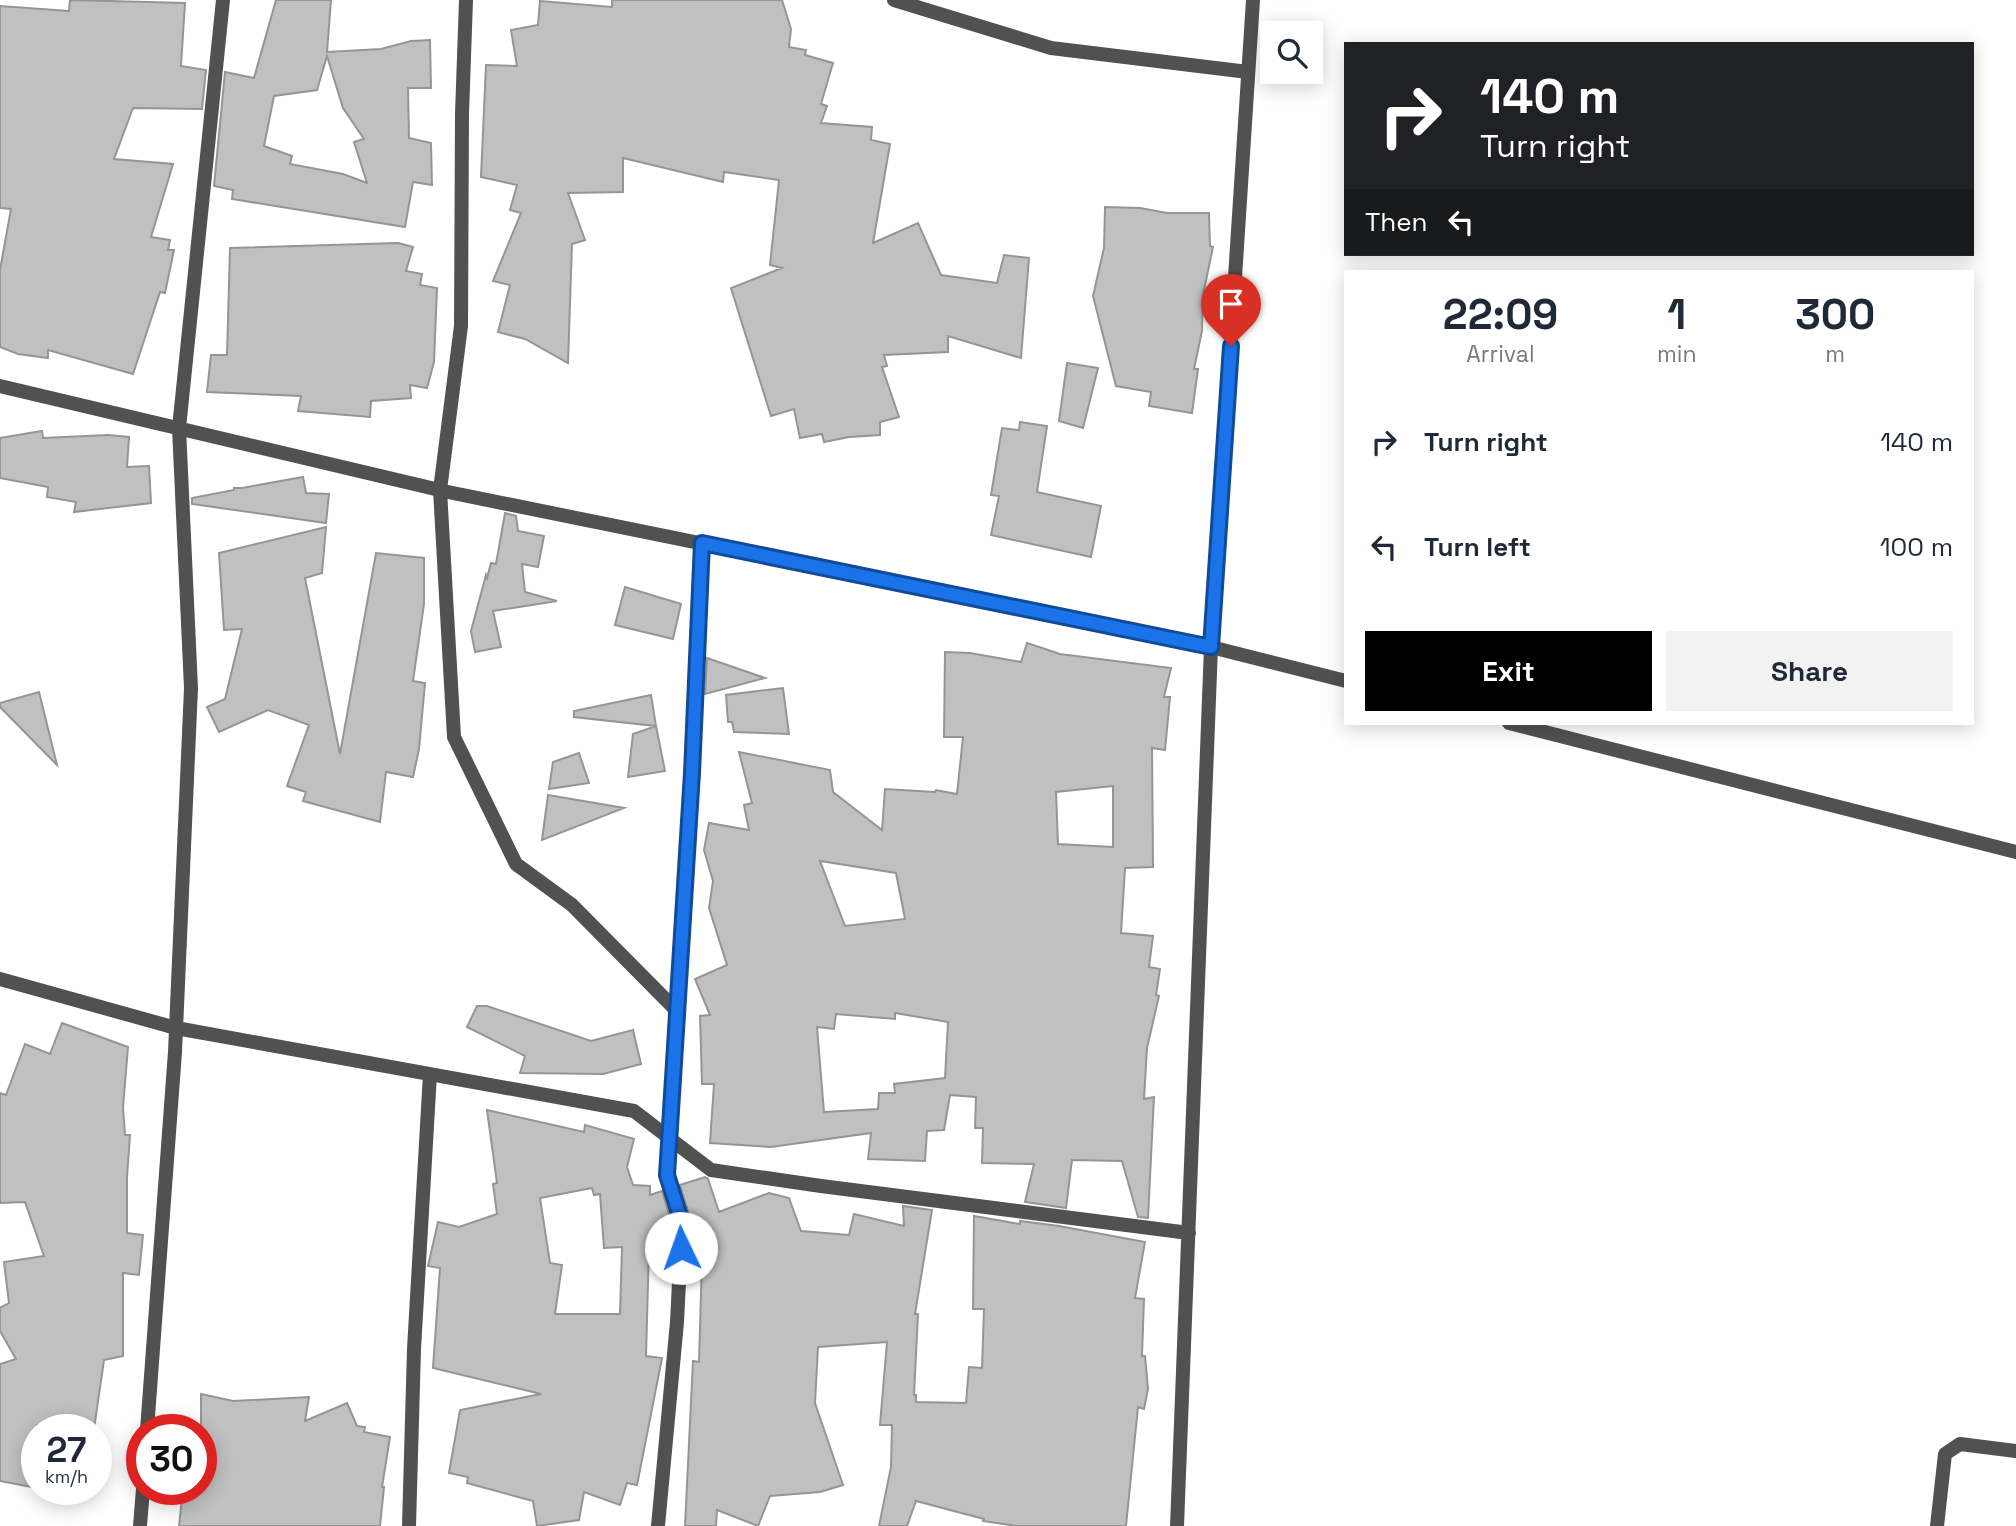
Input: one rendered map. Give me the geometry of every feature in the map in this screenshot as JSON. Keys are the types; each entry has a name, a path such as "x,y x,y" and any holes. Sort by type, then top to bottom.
{"street":[{"path":"148,1414 176,1028 191,688 179,428 223,0"},
{"path":"466,0 462,114 461,326 440,490 454,737 516,863 572,905 678,1012"},
{"path":"894,0 1051,48 1248,72"},
{"path":"1177,1526 1211,647 1252,0"},
{"path":"0,386 440,490 1211,647 1344,680"},
{"path":"657,1526 677,1322 682,1223 667,1175 692,773 702,543"},
{"path":"1517,725 2016,852"},
{"path":"0,979 176,1028 634,1111 711,1170 861,1192 1189,1233"},
{"path":"409,1526 414,1349 430,1074"},
{"path":"1937,1526 1945,1454 1960,1444 2016,1451"},
{"path":"140,1526 142,1505"}],"building":[{"path":"70,0 185,3 181,66 206,70 202,109 133,108 114,159 173,164 151,237 170,240 168,250 174,250 165,293 160,292 133,374 48,350 48,358 18,354 0,347 0,270 11,209 0,208 0,6 69,11"},
{"path":"276,0 331,0 327,52 381,49 411,41 430,40 431,88 408,88 409,138 431,143 432,185 413,182 405,227 232,199 233,190 214,186 225,72 254,78","holes":["327,56 343,108 364,139 354,142 367,183 343,174 290,164 292,156 264,146 274,96 317,90"]},
{"path":"612,0 782,0 791,29 789,47 806,50 805,55 833,63 821,104 827,106 821,123 872,127 871,140 890,144 873,243 918,223 941,275 997,283 1004,255 1029,258 1021,358 948,336 948,352 884,355 887,366 882,367 899,417 880,422 880,435 824,442 822,434 800,438 794,409 771,416 731,288 782,268 770,265 779,180 724,172 723,182 623,158 623,192 568,193 585,240 572,244 568,363 525,339 498,332 510,285 493,281 521,213 510,210 517,185 481,177 486,65 517,66 511,30 538,25 540,1 612,7"},
{"path":"1105,207 1140,208 1167,213 1209,213 1210,246 1213,247 1203,295 1202,331 1194,369 1198,369 1192,413 1149,406 1151,392 1116,386 1093,296 1104,248"},
{"path":"398,243 413,247 406,271 422,274 420,285 437,288 434,362 427,388 410,385 411,398 371,401 370,417 298,411 301,396 207,392 211,355 227,355 230,248"},
{"path":"1067,363 1098,368 1083,428 1059,421"},
{"path":"1020,422 1047,426 1037,492 1101,506 1091,557 991,535 999,496 991,495 1002,428 1019,430"},
{"path":"42,431 43,438 108,435 129,437 127,467 149,466 151,503 74,512 76,502 47,497 48,487 0,478 0,438"},
{"path":"303,477 306,493 329,494 326,523 192,504 192,498"},
{"path":"505,513 516,516 518,531 544,536 538,567 522,564 525,592 557,601 493,611 501,647 475,652 471,631 486,575 487,578 491,563 496,564"},
{"path":"326,527 322,573 305,578 340,754 376,553 424,558 424,604 413,681 425,683 419,749 413,777 386,772 380,822 303,801 306,792 287,786 309,725 268,710 219,732 207,707 225,699 242,629 224,630 219,553"},
{"path":"625,587 681,604 673,639 615,625"},
{"path":"1027,643 1060,654 1171,668 1164,697 1170,697 1165,750 1152,748 1153,867 1125,868 1121,933 1153,936 1149,967 1160,969 1156,995 1159,996 1147,1048 1144,1099 1154,1097 1148,1218 1138,1217 1122,1161 1072,1160 1066,1208 1025,1202 1034,1164 982,1163 983,1128 975,1128 976,1097 950,1095 944,1130 927,1131 925,1161 868,1159 871,1133 771,1147 710,1143 714,1084 702,1084 700,1016 710,1015 695,979 727,965 709,908 713,881 704,850 709,823 749,830 744,805 752,803 739,752 830,770 833,792 882,830 885,789 936,790 957,794 963,737 944,737 945,652 970,653 1021,662","holes":["1113,786 1113,847 1058,844 1056,792","820,861 896,873 905,919 845,926","895,1013 948,1022 945,1078 894,1084 895,1093 879,1093 878,1109 824,1112 817,1027 834,1029 836,1014 895,1019"]},
{"path":"707,658 765,678 705,694"},
{"path":"783,688 789,734 734,732 732,722 728,722 726,695"},
{"path":"39,692 57,765 0,707 0,703"},
{"path":"651,695 656,726 574,717 574,711"},
{"path":"656,726 665,771 628,777 633,734"},
{"path":"579,753 589,783 549,789 553,762"},
{"path":"548,795 624,808 542,840"},
{"path":"477,1006 487,1006 591,1041 633,1030 641,1064 603,1074 520,1073 525,1056 467,1027"},
{"path":"62,1023 128,1047 123,1107 125,1135 130,1135 127,1233 143,1235 139,1275 123,1273 123,1356 104,1360 96,1414 21,1414 21,1485 0,1481 0,1364 16,1359 0,1331 0,1308 9,1303 4,1262 44,1256 25,1202 0,1203 0,1093 6,1095 25,1044 50,1054"},
{"path":"487,1110 584,1132 585,1125 634,1139 627,1167 633,1185 650,1186 650,1195 662,1191 672,1224 671,1252 649,1247 646,1356 662,1358 637,1485 627,1483 620,1505 584,1492 579,1520 537,1526 533,1501 467,1483 468,1477 449,1473 460,1410 541,1394 433,1368 440,1268 428,1266 438,1222 459,1227 497,1214 493,1184 497,1183","holes":["592,1188 594,1195 600,1194 604,1248 622,1247 620,1314 555,1314 562,1265 550,1263 540,1198"]},
{"path":"705,1177 719,1212 769,1193 789,1198 801,1231 849,1235 854,1214 904,1226 903,1206 932,1210 915,1314 918,1314 914,1395 916,1402 966,1403 969,1367 982,1368 984,1309 973,1309 974,1216 1020,1224 1020,1221 1059,1226 1145,1242 1135,1298 1144,1299 1142,1356 1145,1356 1148,1389 1144,1409 1138,1407 1126,1526 1017,1526 983,1521 984,1519 916,1501 907,1526 879,1526 891,1467 892,1425 880,1425 887,1342 818,1347 815,1403 843,1485 820,1492 770,1496 758,1526 717,1510 716,1526 685,1526 693,1361 699,1362 702,1259 690,1256 691,1221 680,1185"},
{"path":"201,1394 233,1401 309,1397 305,1421 347,1403 357,1426 365,1427 364,1432 390,1437 382,1487 380,1526 179,1526 181,1505 217,1505 217,1414 201,1414"}],"route":[{"path":"681,1248 682,1223 667,1175 692,773 702,543 1211,647 1231,346"}]}
